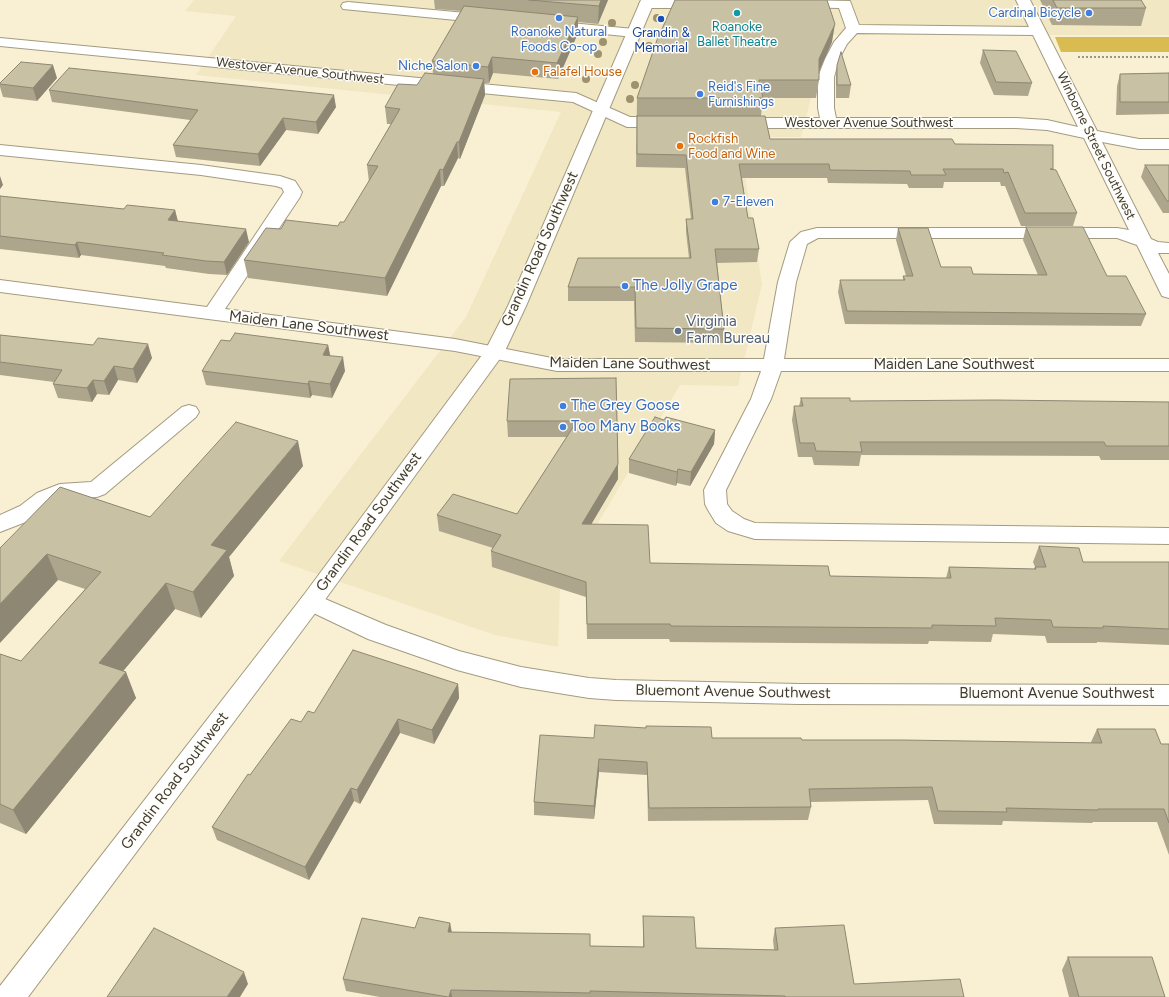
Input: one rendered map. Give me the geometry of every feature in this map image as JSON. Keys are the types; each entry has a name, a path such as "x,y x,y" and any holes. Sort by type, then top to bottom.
{"street":[{"name":"Winborne Street Southwest","path":"1023,0 1169,292"},
{"path":"647,2 713,4"},
{"name":"Grandin Road Southwest","path":"10,997 311,602 494,353 517,306 647,2"},
{"path":"783,4 845,4 853,29"},
{"path":"348,6 504,21"},
{"path":"535,24 634,33"},
{"path":"829,123 826,108 826,77 832,59 841,42 853,29 1039,31"},
{"name":"Westover Avenue Southwest","path":"0,42 576,98 627,122 681,122"},
{"name":"Westover Avenue Southwest","path":"719,123 1016,123 1047,125 1118,141 1139,144 1169,144"},
{"path":"0,150 201,170 280,181 289,185 292,192 291,197 212,314"},
{"path":"1169,248 1156,247 1131,236 1116,233 907,232 817,233 807,236 799,242 788,282 773,365 762,399 715,490 716,504 724,517 736,525 755,531 844,534 1169,536"},
{"name":"Maiden Lane Southwest","path":"0,286 456,345 557,365 1169,365"},
{"path":"0,524 28,512 45,499 60,492 97,489 189,412"},
{"name":"Bluemont Avenue Southwest","path":"311,602 377,632 457,660 521,677 589,688 616,690 799,694 1169,695"}],"path":[{"path":"1051,57 1169,57"}],"shaded area":[{"path":"194,0 1169,0 1169,35 827,35 801,137 739,137 762,284 738,386 680,385 560,587 558,647 495,635 279,561 466,317 561,112 196,75 236,16 185,11"},
{"path":"1055,37 1169,37 1169,52 1061,52"}],"building":[{"path":"529,0 601,0 599,6"},
{"path":"675,0 827,0 835,24 819,59 819,80 759,80 763,98 637,98 657,40"},
{"path":"1053,0 1141,0 1146,8 1057,8"},
{"path":"464,6 578,17 557,63 492,57 488,67 432,61"},
{"path":"983,50 1016,51 1032,83 996,82"},
{"path":"841,52 851,85 837,85 837,65"},
{"path":"21,62 53,65 33,88 0,84"},
{"path":"69,68 334,95 316,122 283,118 258,154 173,145 198,110 49,90"},
{"path":"425,73 484,79 459,142 457,142 443,170 440,169 385,278 244,260 266,228 281,229 286,220 338,226 340,222 344,222 378,166 367,165 400,109 385,107 398,84 417,85"},
{"path":"1169,73 1169,102 1120,102 1120,74"},
{"path":"637,116 765,116 770,139 952,139 955,144 1053,145 1053,169 1050,169 1056,170 1077,213 1025,213 1008,172 1004,173 1003,169 943,169 946,175 911,175 910,171 830,170 829,164 739,164 748,218 753,218 759,249 715,249 724,329 636,328 635,287 568,287 578,258 691,258 686,219 693,219 686,155 637,154"},
{"path":"1145,165 1169,165 1169,201 1167,201"},
{"path":"0,196 124,209 127,205 175,210 168,220 246,229 224,262 206,261 162,255 164,253 77,242 75,245 0,236"},
{"path":"1026,227 1083,227 1107,276 1126,276 1146,314 847,311 840,280 905,280 903,276 913,276 898,228 928,228 941,267 971,267 973,274 1047,275"},
{"path":"235,333 328,345 323,355 343,357 330,384 309,381 308,384 202,371 221,340 230,341"},
{"path":"0,335 93,345 98,338 148,344 133,369 114,366 104,381 93,380 87,388 53,384 62,370 0,362"},
{"path":"616,378 618,464 582,524 648,525 650,563 828,566 830,576 951,578 949,567 1036,569 1035,567 1046,567 1039,546 1079,548 1083,562 1169,562 1169,629 1103,626 1103,628 1053,627 1051,620 995,618 996,626 932,625 932,628 587,624 586,582 491,551 501,535 437,515 453,494 517,514 577,421 507,421 510,379"},
{"path":"801,398 850,398 850,401 995,400 1169,402 1169,446 1106,446 1104,442 860,442 862,452 816,451 814,443 800,443 794,406 803,406"},
{"path":"655,417 664,420 666,417 715,430 691,472 678,469 677,472 629,459"},
{"path":"236,422 298,441 211,545 227,550 193,592 166,583 99,663 126,672 13,810 0,804 0,654 21,661 101,572 47,554 0,604 0,548 60,487 150,517"},
{"path":"353,650 458,684 432,730 398,719 357,790 351,788 305,867 212,827 248,774 250,775 291,719 301,722 308,711 314,713"},
{"path":"595,725 646,728 646,726 711,727 712,738 1102,743 1097,729 1155,729 1161,744 1169,744 1169,823 1164,809 1098,810 1006,808 1007,812 938,811 932,787 809,789 811,807 649,808 647,762 599,759 594,806 534,802 540,735 594,738"},
{"path":"643,916 694,917 696,948 778,950 775,928 844,925 854,984 960,979 964,997 785,997 590,991 590,993 451,990 448,997 343,979 362,918 415,928 419,917 450,923 448,932 590,934 590,946 644,947"},
{"path":"154,928 244,972 227,997 107,997"},
{"path":"1068,957 1152,957 1165,997 1079,997"}],"place":[{"name":"Roanoke Ballet Theatre","path":"737,13"},
{"name":"Cardinal Bicycle","path":"1089,13"},
{"name":"Roanoke Natural Foods Co-op","path":"559,18"},
{"name":"Grandin & Memorial","path":"661,19"},
{"name":"Niche Salon","path":"476,66"},
{"name":"Falafel House","path":"535,72"},
{"name":"Reid's Fine Furnishings","path":"700,94"},
{"name":"Rockfish Food and Wine","path":"680,146"},
{"name":"7-Eleven","path":"715,202"},
{"name":"The Jolly Grape","path":"625,286"},
{"name":"Virginia Farm Bureau","path":"678,331"},
{"name":"The Grey Goose","path":"563,406"},
{"name":"Too Many Books","path":"563,427"}]}
